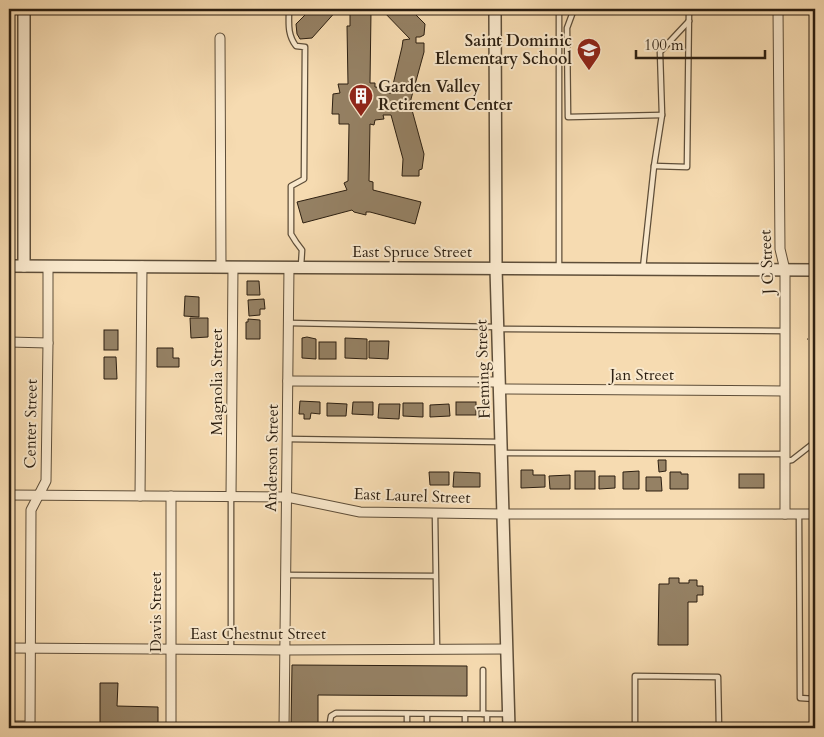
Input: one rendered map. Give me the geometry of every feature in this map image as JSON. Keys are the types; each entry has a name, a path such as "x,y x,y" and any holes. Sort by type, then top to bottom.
{"street":[{"path":"24,9 24,266"},
{"name":"Fleming Street","path":"495,9 496,268 509,728"},
{"name":"J C Street","path":"778,9 780,249 785,270 785,514"},
{"name":"Magnolia Street","path":"220,38 231,496"},
{"name":"East Spruce Street","path":"9,266 815,270"},
{"name":"Center Street","path":"30,726 31,510 46,481 48,266"},
{"path":"140,496 142,266"},
{"name":"Anderson Street","path":"284,728 289,323 295,267"},
{"path":"9,342 48,343"},
{"name":"Jan Street","path":"288,381 784,391"},
{"name":"East Laurel Street","path":"9,495 287,497 360,512 815,514"},
{"name":"Davis Street","path":"171,496 171,728"},
{"name":"East Chestnut Street","path":"9,648 507,649"}],"lane":[{"path":"289,9 291,39 296,46 305,47 304,179 291,186 292,234 302,250 295,267"},
{"path":"559,268 560,9"},
{"path":"574,9 567,28 568,117 662,115"},
{"path":"654,166 687,167 689,9"},
{"path":"643,269 654,166 662,115 660,52 689,21"},
{"path":"289,323 498,328 785,331"},
{"path":"288,439 785,458 792,460 815,442"},
{"path":"231,496 231,649"},
{"path":"435,513 436,650"},
{"path":"799,514 800,698 815,699"},
{"path":"286,575 435,576"},
{"path":"483,670 487,728"},
{"path":"635,728 635,676 718,677 719,728"},
{"path":"329,728 331,716 336,713 509,714"},
{"path":"407,714 407,728"},
{"path":"427,714 427,728"},
{"path":"465,714 465,728"},
{"path":"9,724 30,726"}],"path":[{"path":"807,339 815,340"}],"building":[{"path":"311,9 338,9 312,38 300,39 297,34 296,24"},
{"name":"Garden Valley Retirement Center","path":"342,9 377,9 374,13 371,12 370,83 375,83 375,87 384,88 384,93 391,93 403,40 410,39 381,9 410,9 425,24 424,35 416,37 416,43 424,43 424,52 411,99 412,110 424,154 419,176 402,176 403,159 391,115 383,115 384,119 375,120 374,125 370,124 369,181 373,182 373,190 421,202 415,224 370,212 366,212 366,215 352,210 303,223 297,202 347,190 344,183 348,181 349,124 339,124 339,114 332,114 333,94 340,93 338,84 348,84 347,26 350,26 350,13 345,13"},
{"path":"247,281 259,281 260,295 247,295"},
{"path":"185,296 199,297 199,317 184,316"},
{"path":"264,299 265,309 260,309 260,315 249,316 248,300"},
{"path":"190,318 208,318 208,337 191,338"},
{"path":"248,319 260,320 260,339 246,339 246,322 248,322"},
{"path":"104,330 118,330 118,350 104,350"},
{"path":"302,338 316,339 316,359 302,358"},
{"path":"345,338 367,339 367,359 345,358"},
{"path":"369,341 389,341 388,359 369,358"},
{"path":"319,342 336,342 336,359 319,359"},
{"path":"157,348 173,348 173,358 179,358 179,367 157,367"},
{"path":"104,357 116,357 117,379 104,379"},
{"path":"300,401 320,402 320,414 311,413 310,419 304,419 304,414 299,414"},
{"path":"353,402 373,402 373,415 352,414"},
{"path":"456,402 476,402 476,415 456,415"},
{"path":"327,403 347,404 346,416 327,416"},
{"path":"403,403 423,403 423,417 403,416"},
{"path":"379,404 400,404 399,419 378,418"},
{"path":"449,404 450,416 430,417 430,405"},
{"path":"658,460 666,460 666,471 659,472"},
{"path":"521,470 533,470 533,475 545,475 545,487 521,488"},
{"path":"575,471 595,471 595,489 575,489"},
{"path":"639,471 639,489 623,489 623,472"},
{"path":"429,472 449,472 449,485 430,485"},
{"path":"454,472 480,473 480,487 453,487"},
{"path":"670,472 688,474 688,489 670,489"},
{"path":"739,474 764,474 764,488 739,488"},
{"path":"570,475 570,489 550,489 549,476"},
{"path":"599,476 615,476 615,488 599,489"},
{"path":"646,477 661,477 662,491 646,491"},
{"path":"669,578 679,578 679,583 689,583 689,580 697,580 697,586 703,586 703,595 697,595 697,602 688,602 688,645 658,645 659,584 669,584"},
{"path":"292,665 467,666 467,696 318,695 318,728 291,728"},
{"path":"100,683 118,683 117,706 158,707 158,728 100,728"}],"place":[{"name":"Saint Dominic Elementary School","path":"589,71"},
{"name":"Garden Valley Retirement Center","path":"361,117"}]}
